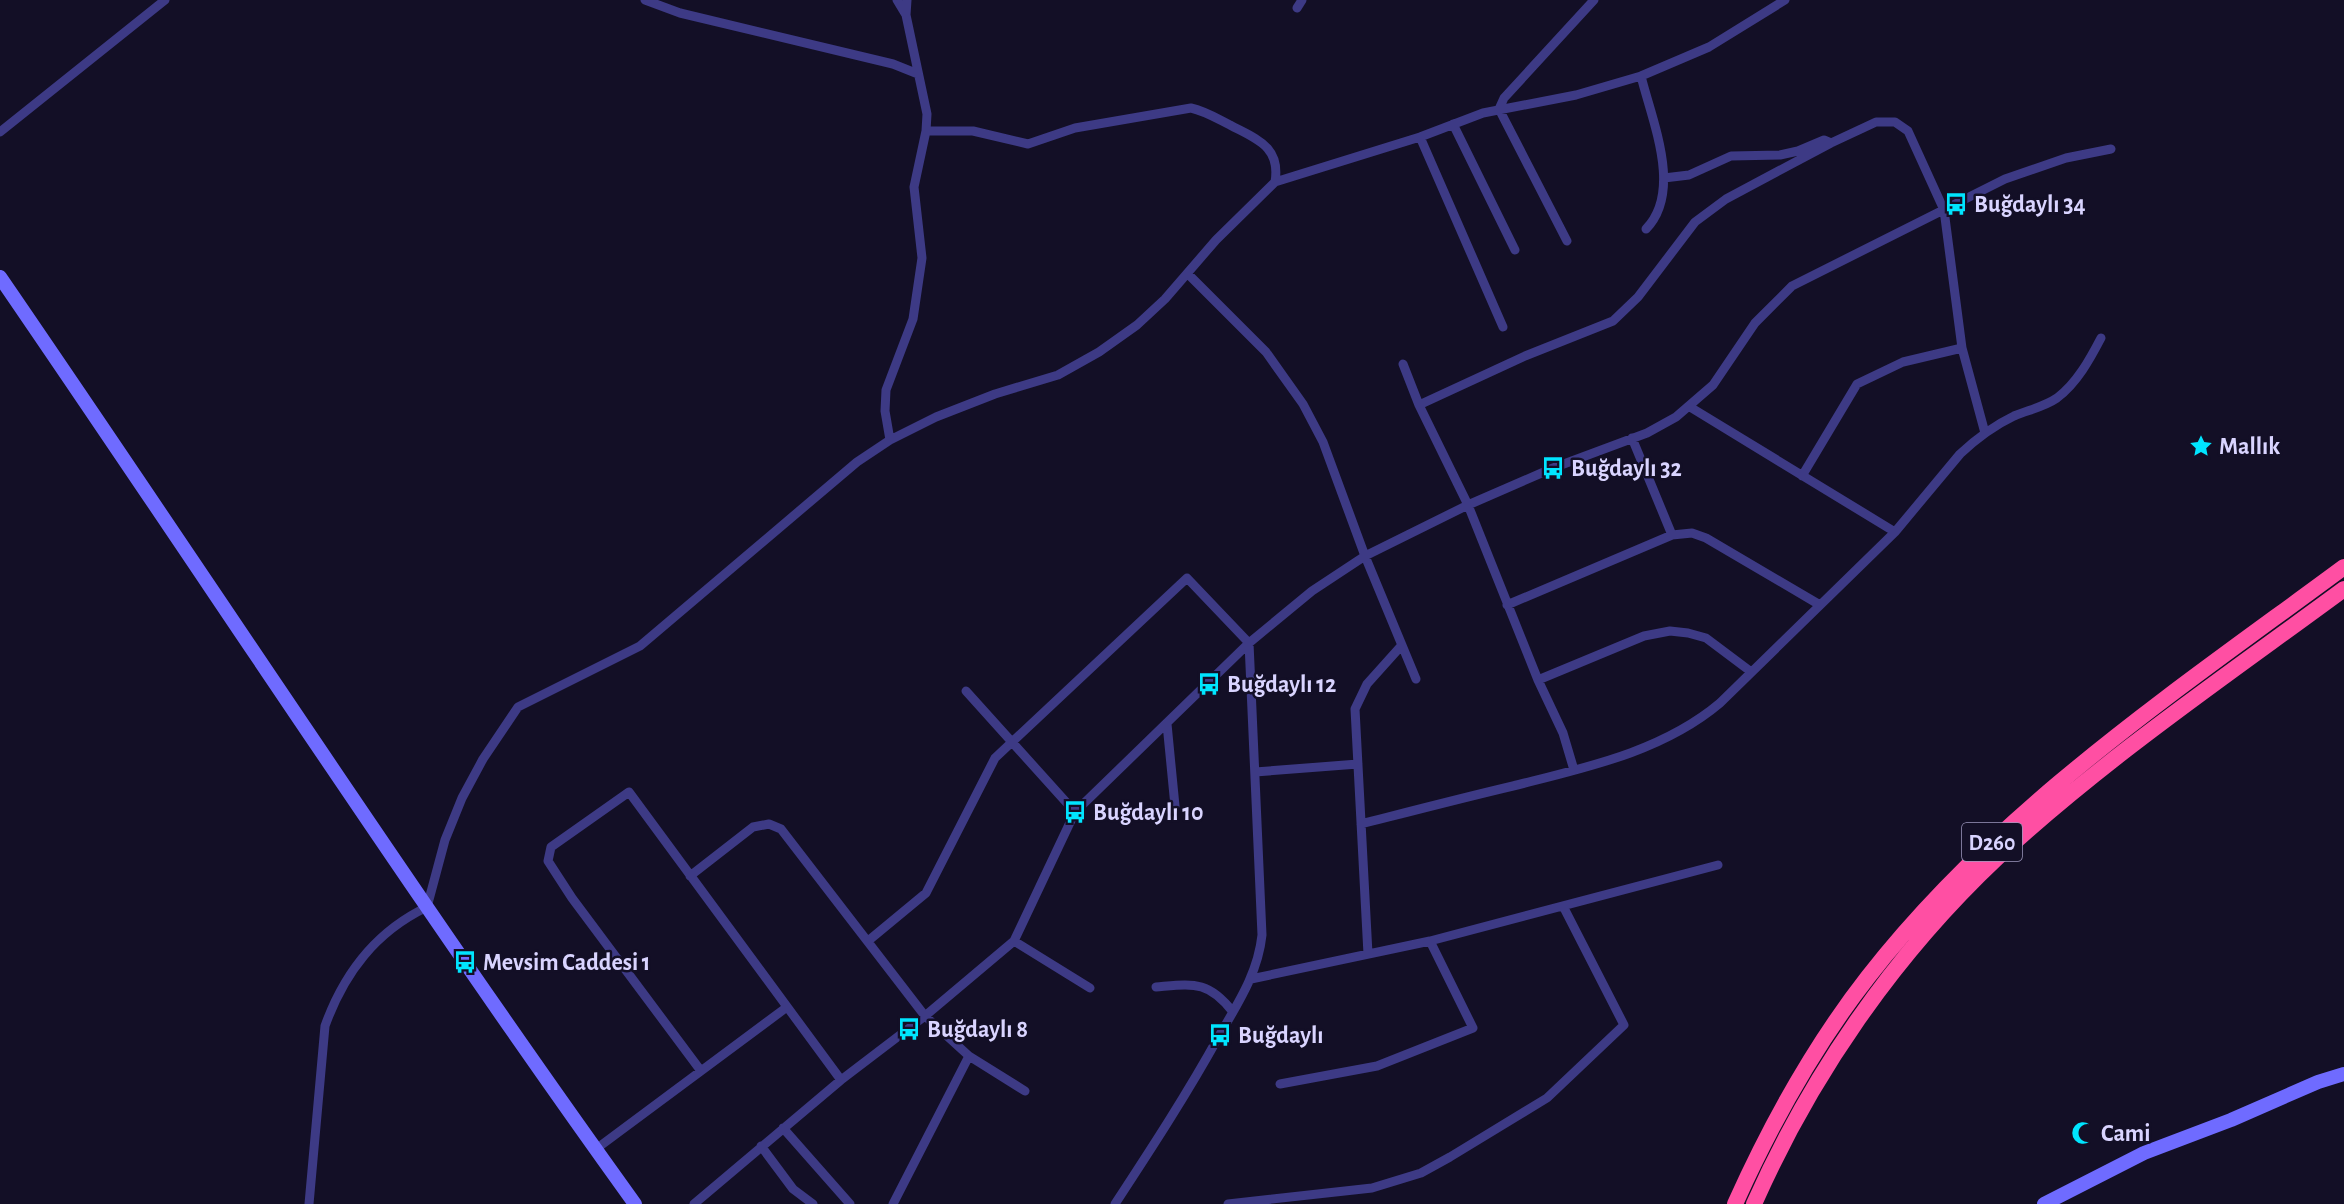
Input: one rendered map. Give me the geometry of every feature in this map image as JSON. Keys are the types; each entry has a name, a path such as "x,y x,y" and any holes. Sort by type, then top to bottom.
{"highway":[{"name":"D260","path":"1735,1204 1776,1120 1828,1032 1880,962 1938,895 1993,840 2090,757 2344,567"},
{"name":"D260","path":"1754,1204 1800,1111 1847,1035 1900,964 1968,888 2026,832 2100,771 2344,589"}],"street":[{"path":"0,132 165,0"},
{"path":"645,0 680,13 893,64 918,74"},
{"path":"897,0 906,15"},
{"path":"890,440 885,411 886,390 912,319 921,273 922,246 915,210 914,187 926,131 927,114 906,15 906,0"},
{"path":"1499,110 1504,98 1594,0"},
{"path":"309,1204 325,1026 330,1012 349,974 367,950 395,926 427,907 441,851 462,798 483,759 518,708 640,646 857,462 890,440 965,405 1058,375 1079,364 1137,325 1165,299 1223,232 1275,182 1420,137 1483,113 1576,95 1641,76 1708,47 1785,0"},
{"path":"1641,76 1664,165 1660,210 1646,229"},
{"path":"926,131 973,131 1028,144 1075,128 1191,108 1205,112 1264,144 1274,160 1275,182"},
{"path":"1499,110 1567,241"},
{"path":"1419,405 1525,356 1613,321 1638,297 1684,234 1706,212 1831,143 1876,122 1890,121 1900,124 1908,131 1944,210 1962,348 1986,433"},
{"path":"1453,124 1515,250"},
{"path":"1420,137 1503,327"},
{"path":"1664,178 1689,175 1731,156 1780,155 1798,151 1824,140 1831,143"},
{"path":"694,1204 841,1080 925,1016 1014,941 1075,812 1248,644 1312,591 1365,555 1468,505 1553,468 1662,425 1690,407 1722,373 1760,318 1792,286 2022,172 2066,158 2111,149"},
{"path":"1188,274 1266,352 1292,386 1323,442 1365,555 1416,679"},
{"path":"0,277 427,907 633,1203"},
{"path":"1361,824 1574,770 1656,743 1683,730 1720,703 1750,671 1895,532 1960,454 1986,433 2014,416 2058,397 2079,374 2101,338"},
{"path":"1802,476 1857,384 1903,362 1962,348"},
{"path":"1403,364 1419,405 1468,505 1538,680 1563,733 1574,770"},
{"path":"1690,407 1895,532"},
{"path":"1632,438 1672,535"},
{"path":"1507,605 1672,535 1692,532 1820,605"},
{"path":"868,941 926,893 995,758 1187,578 1248,644 1262,935 1258,960 1233,1012 1202,1067 1114,1204"},
{"path":"1538,680 1644,636 1670,631 1706,638 1750,671"},
{"path":"1368,954 1355,710 1367,684 1402,645"},
{"path":"966,690 1075,812"},
{"path":"1167,724 1175,806"},
{"path":"1255,772 1358,764"},
{"path":"701,1071 572,898 548,861 551,847 629,792 841,1080"},
{"path":"690,876 753,827 764,824 775,826 786,833 925,1016 969,1056 1025,1091"},
{"path":"1251,978 1430,941 1718,865"},
{"path":"1227,1204 1355,1190 1405,1179 1436,1166 1547,1098 1624,1025 1563,906"},
{"path":"1014,941 1090,988"},
{"path":"1280,1084 1377,1066 1473,1028 1430,941"},
{"path":"1156,987 1200,985 1212,990 1233,1012"},
{"path":"596,1149 787,1007"},
{"path":"893,1204 969,1056"},
{"path":"2044,1204 2140,1154 2231,1120 2318,1082 2344,1074"},
{"path":"783,1128 850,1204"},
{"path":"761,1146 793,1189 813,1204"}],"place":[{"name":"Buğdaylı 34","path":"1956,204"},
{"name":"Mallık","path":"2201,446"},
{"name":"Buğdaylı 32","path":"1553,468"},
{"name":"Buğdaylı 12","path":"1209,684"},
{"name":"Buğdaylı 10","path":"1075,812"},
{"name":"Mevsim Caddesi 1","path":"465,962"},
{"name":"Buğdaylı 8","path":"909,1029"},
{"name":"Buğdaylı","path":"1220,1035"},
{"name":"Cami","path":"2083,1133"}]}
